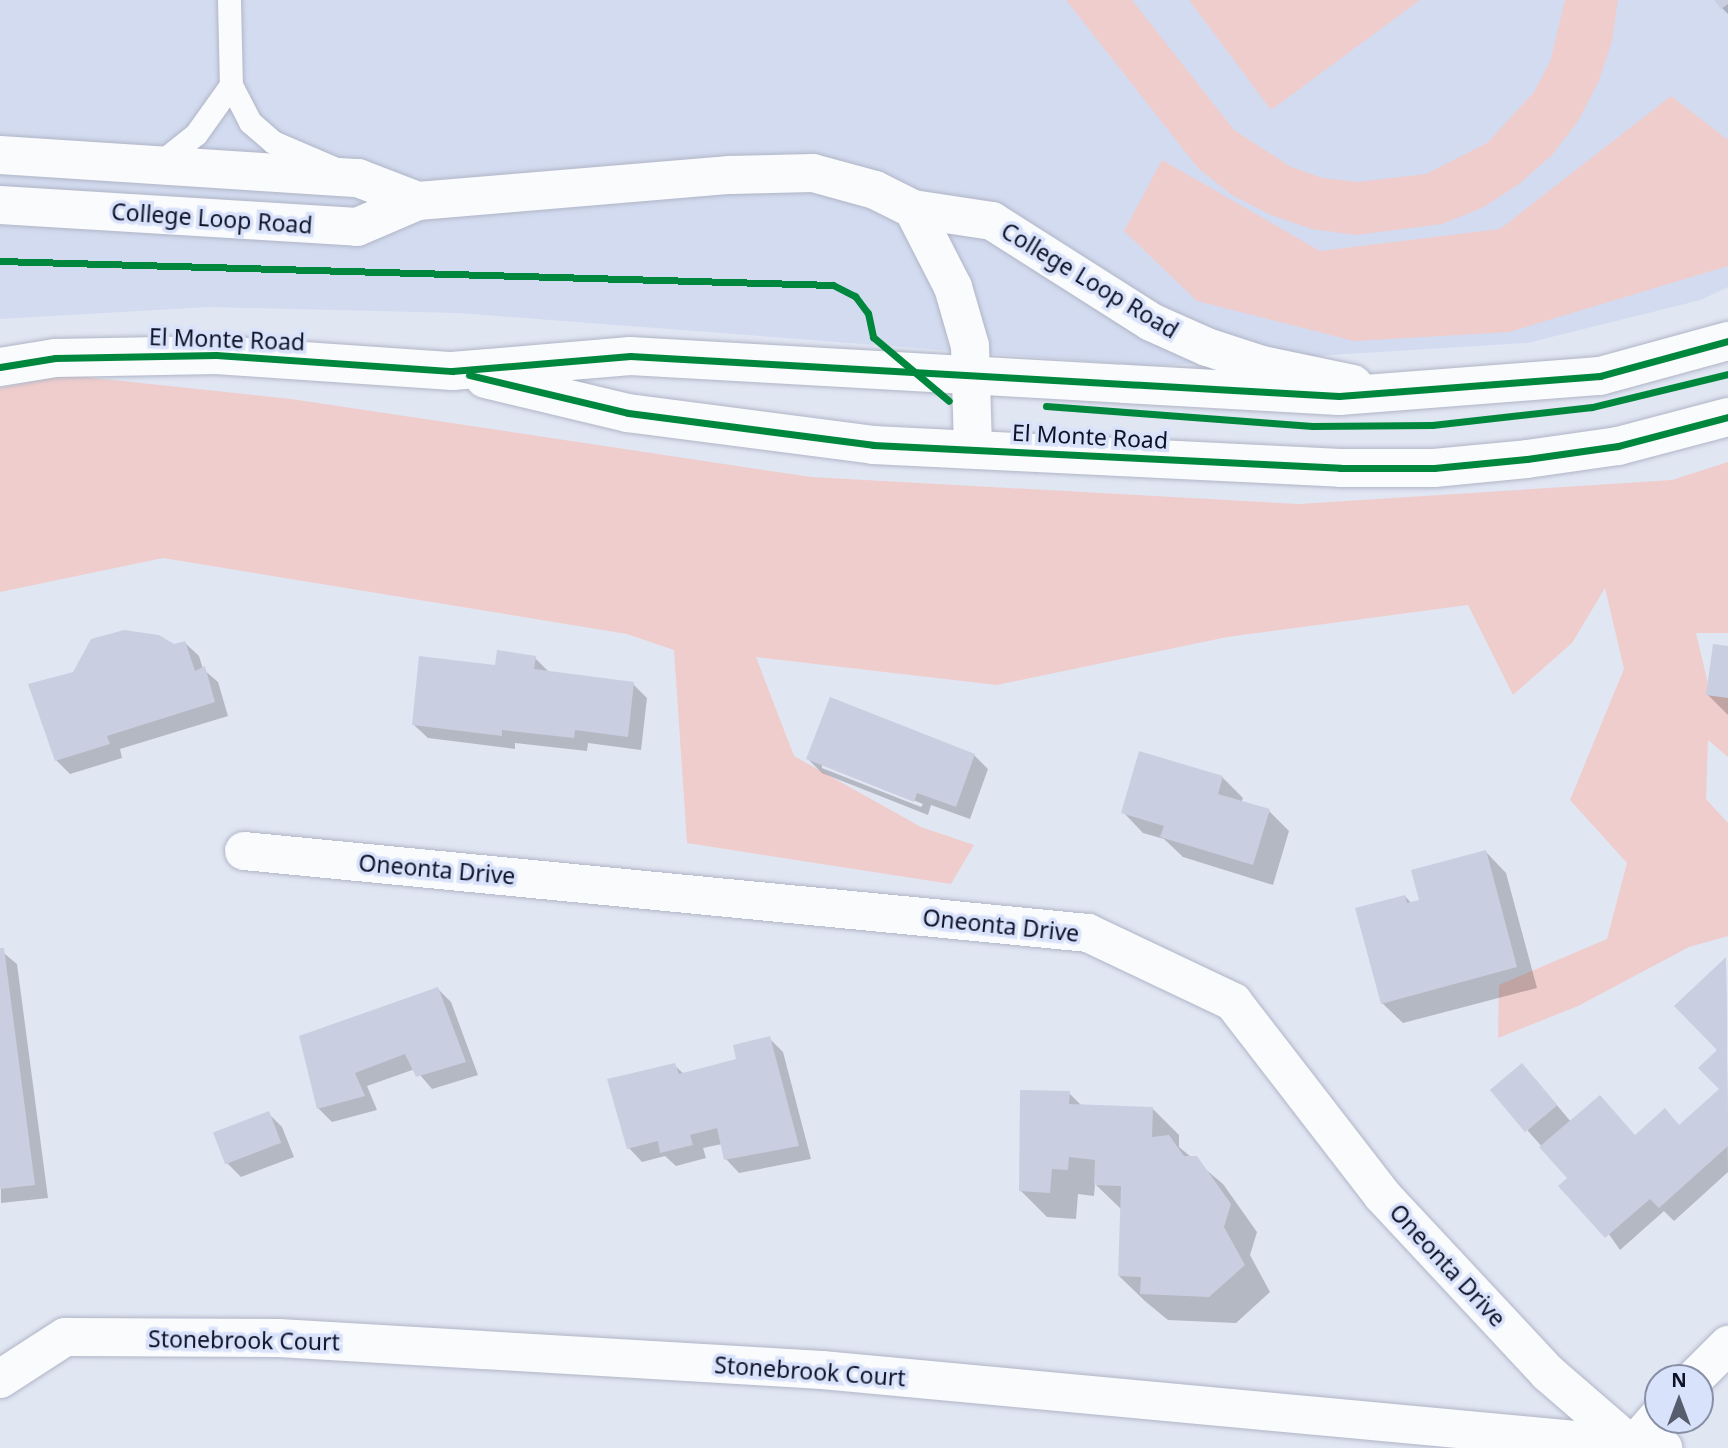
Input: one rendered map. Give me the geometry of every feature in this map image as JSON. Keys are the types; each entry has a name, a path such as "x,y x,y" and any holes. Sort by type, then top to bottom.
{"street":[{"name":"College Loop Road","path":"0,155 358,178 418,201"},
{"name":"College Loop Road","path":"0,205 357,227 418,201 730,175 813,173 875,190 914,209 992,221 1151,321 1262,365 1380,388 1471,389"},
{"path":"914,209 953,287 974,373 973,449"},
{"name":"El Monte Road","path":"0,367 55,358 216,355 452,371 630,356 974,373 1244,394 1339,396 1471,389 1600,376 1728,341"},
{"name":"El Monte Road","path":"452,371 628,413 873,445 1434,468 1618,446 1728,417"},
{"name":"Oneonta Drive","path":"244,851 1088,933 1233,1002 1382,1195 1548,1373 1642,1447"},
{"name":"Stonebrook Court","path":"0,1380 65,1336 279,1338 822,1370 1642,1447"},
{"path":"1709,1364 1728,1345"}],"lane":[{"path":"229,0 231,85 250,122 273,142 358,178"},
{"path":"155,167 196,134 231,85"}],"shaded area":[{"path":"0,0 1728,0 1728,287 1701,300 1527,343 1151,366 459,313 208,307 0,319"},
{"path":"1066,0 1132,0 1234,130 1291,167 1323,178 1358,182 1426,174 1487,143 1534,92 1550,62 1565,0 1618,0 1612,41 1598,83 1578,121 1552,155 1519,184 1482,208 1442,224 1356,235 1312,229 1271,215 1232,195 1198,168"},
{"path":"1189,0 1420,0 1271,110"},
{"path":"1671,96 1728,140 1728,266 1509,332 1354,341 1197,301 1124,231 1162,160 1320,251 1500,229"},
{"path":"66,375 291,399 811,477 1299,504 1672,480 1728,462 1728,633 1696,633 1709,688 1728,696 1728,757 1708,740 1706,799 1728,823 1728,936 1689,947 1578,1006 1498,1038 1499,985 1607,939 1627,863 1570,800 1624,669 1605,588 1572,643 1513,695 1468,605 1227,637 997,685 756,657 794,756 921,827 974,845 951,884 687,843 674,650 627,634 163,558 0,592 0,388"}],"building":[{"path":"1714,0 1728,0 1728,4 1721,9"},
{"path":"124,630 159,635 174,644 185,641 195,671 205,666 215,702 107,736 110,744 55,761 28,684 73,672 91,639"},
{"path":"1713,644 1728,646 1728,698 1706,695"},
{"path":"497,650 536,656 534,669 634,682 628,737 575,730 574,738 502,730 502,736 412,725 419,656 495,665"},
{"path":"830,697 975,754 956,807 917,793 914,802 806,759"},
{"path":"1139,751 1223,776 1218,794 1270,809 1253,865 1160,837 1164,826 1121,813"},
{"path":"1486,850 1517,967 1381,1004 1355,908 1405,895 1407,903 1419,900 1411,870"},
{"path":"0,948 4,948 35,1185 0,1189"},
{"path":"1726,957 1728,1146 1659,1208 1650,1199 1605,1238 1558,1186 1567,1178 1539,1147 1600,1095 1635,1135 1665,1108 1679,1125 1719,1089 1698,1068 1717,1050 1674,1006"},
{"path":"438,987 466,1062 416,1077 405,1054 355,1073 365,1096 317,1109 299,1036"},
{"path":"770,1036 799,1146 724,1160 717,1128 690,1135 693,1145 660,1153 658,1141 627,1149 607,1079 675,1063 679,1074 736,1059 733,1045"},
{"path":"1522,1063 1557,1105 1525,1132 1490,1090"},
{"path":"1020,1090 1070,1091 1069,1104 1153,1107 1152,1137 1169,1135 1184,1156 1197,1156 1231,1204 1224,1227 1245,1265 1209,1297 1140,1294 1141,1277 1118,1276 1121,1186 1094,1185 1095,1160 1069,1157 1068,1170 1052,1169 1050,1193 1019,1191"},
{"path":"269,1111 281,1143 225,1164 213,1133"}],"cycle path":[{"path":"0,261 833,285 855,296 868,313 873,337 949,401"},
{"path":"0,367 55,358 216,355 452,371 630,356 1339,396 1600,376 1728,341"},
{"path":"1046,406 1312,426 1432,425 1592,407 1728,374"},
{"path":"469,375 628,413 873,445 1340,468 1434,468 1527,459 1618,446 1728,417"}]}
